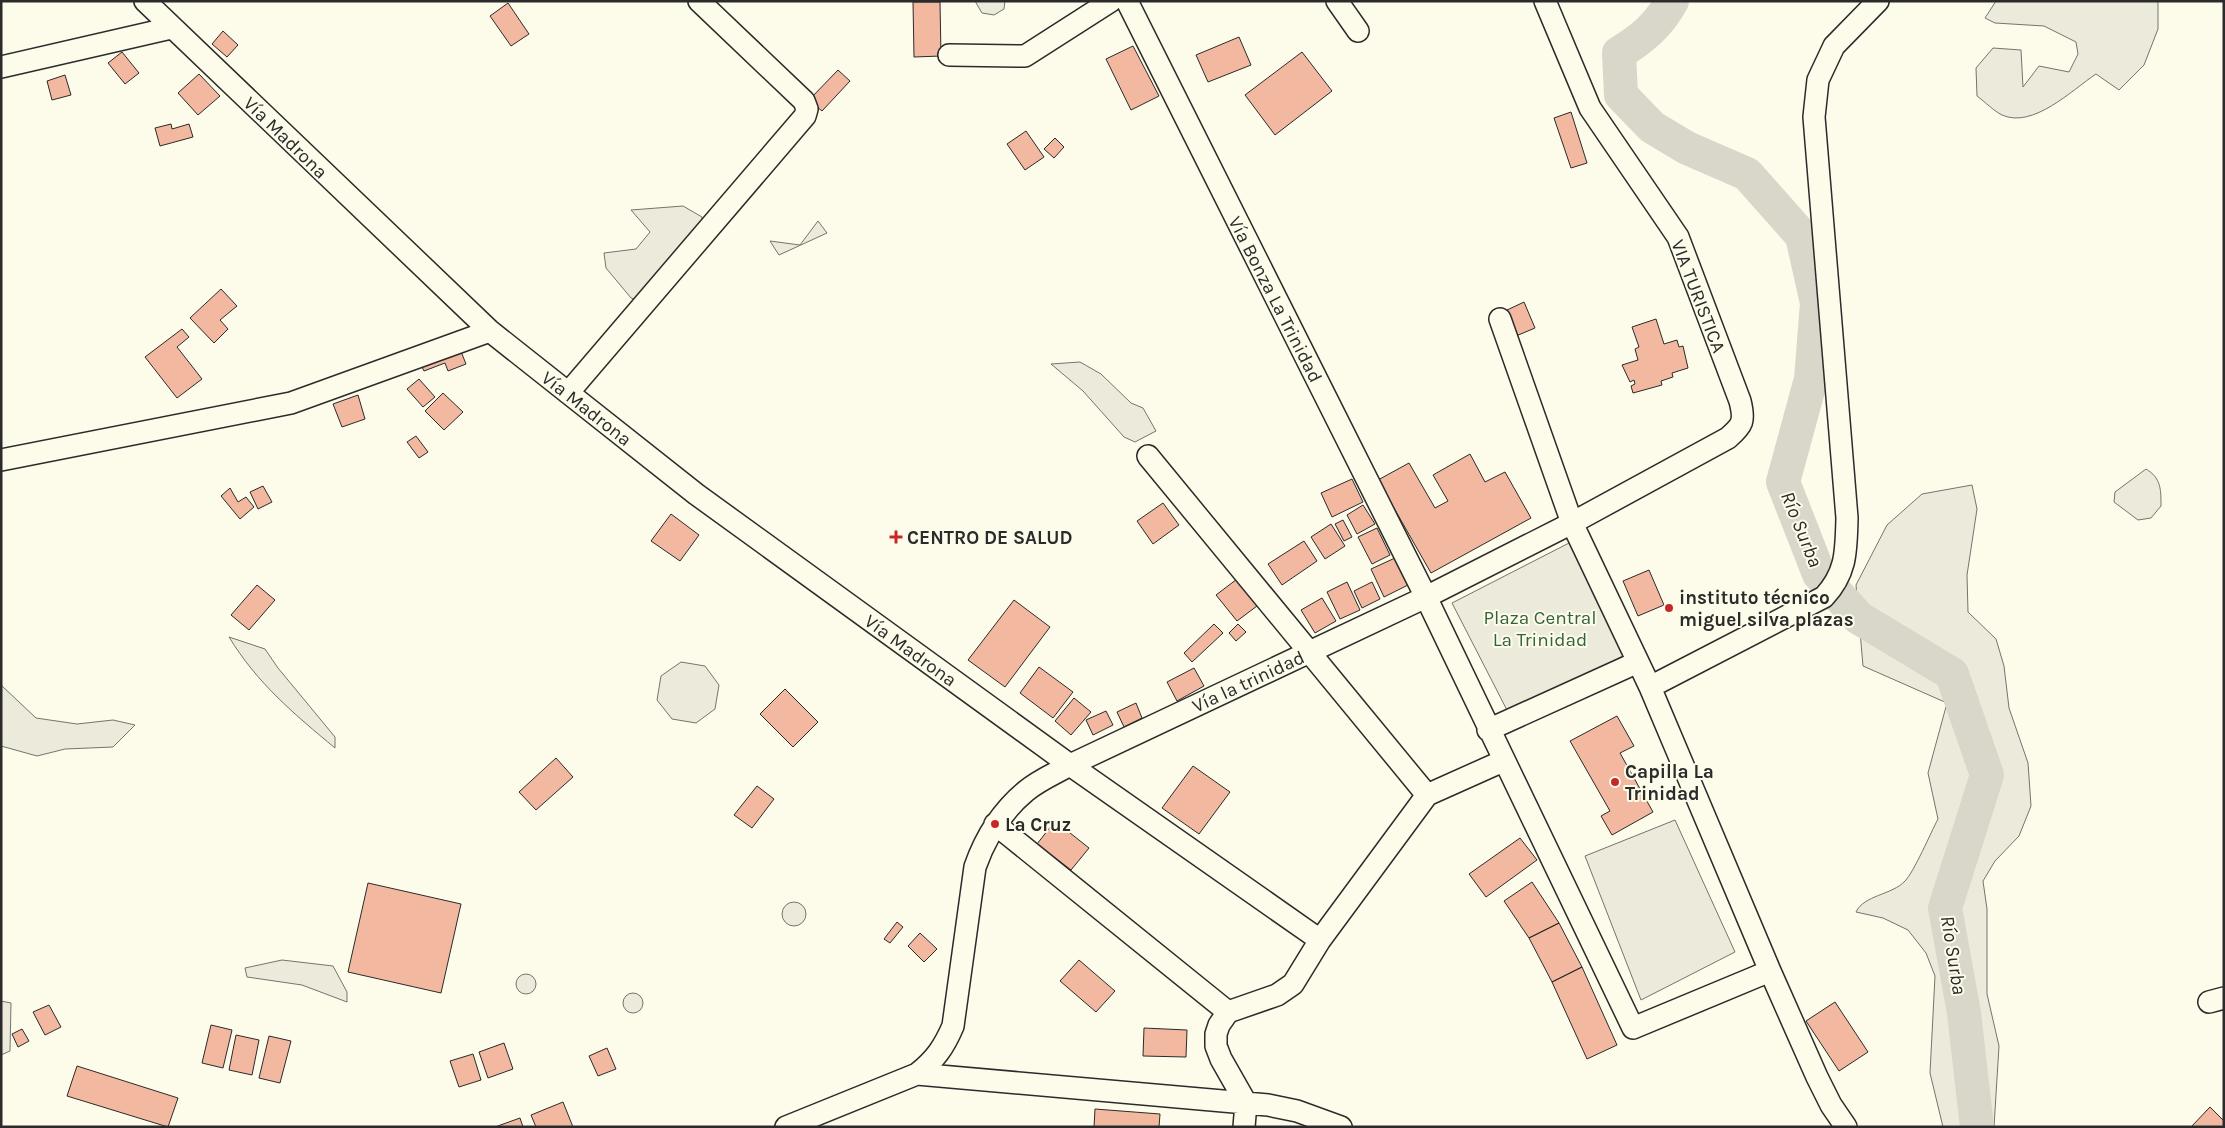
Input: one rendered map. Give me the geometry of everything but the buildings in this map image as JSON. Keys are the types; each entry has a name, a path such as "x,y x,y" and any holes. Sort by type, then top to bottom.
{"street":[{"name":"Vía Madrona","path":"145,1 171,28 490,331 696,494 1070,765 1320,940"},
{"path":"568,393 805,116 807,109 804,101 699,1"},
{"path":"949,55 1025,56 1111,1"},
{"name":"Vía Bonza La Trinidad","path":"1127,1 1426,597 1488,730 1634,1028 1770,971"},
{"path":"1337,1 1358,31"},
{"name":"VIA TURISTICA","path":"1426,597 1572,523 1728,438 1741,427 1743,414 1678,237 1590,108 1545,1"},
{"path":"1650,687 1830,590 1846,553 1847,518 1814,117 1818,80 1834,46 1878,1"},
{"path":"1,67 171,28"},
{"path":"1500,319 1572,523 1650,687 1817,1077 1846,1127"},
{"path":"1,460 291,403 490,331"},
{"path":"1148,456 1428,795"},
{"name":"Vía la trinidad","path":"917,1074 933,1062 945,1046 953,1026 975,867 983,845 995,824 1026,790 1070,765 1426,597"},
{"path":"1488,730 1638,662"},
{"path":"1244,1127 1246,1103 1220,1059 1216,1046 1216,1034 1219,1025 1228,1012 1286,991 1293,984 1320,940 1428,795 1503,761"},
{"path":"995,824 1228,1012"},
{"path":"786,1127 917,1074 1246,1103 1297,1111 1342,1127"}],"green space":[{"path":"975,1 1005,1 1004,9 994,15 982,13"},
{"path":"1996,1 2158,1 2158,29 2144,65 2119,90 2096,74 2052,106 2026,117 2014,118 2002,115 1977,96 1976,68 1993,48 2021,50 2023,87 2039,66 2069,72 2078,54 2076,42 2044,26 1995,23 1985,18"},
{"path":"683,206 702,217 702,238 649,303 631,298 606,268 604,253 636,249 650,232 631,210"},
{"path":"818,221 827,233 779,255 770,241 800,245"},
{"path":"1080,362 1101,374 1131,403 1143,408 1156,431 1135,442 1124,437 1083,391 1051,364"},
{"path":"2146,469 2155,476 2159,484 2161,506 2151,518 2138,520 2114,502 2115,492"},
{"path":"1972,485 1977,509 1967,575 1968,612 1996,639 2004,666 2009,708 2028,763 2031,806 2019,836 1995,861 1983,881 1987,909 1987,994 1999,1046 1994,1127 1943,1127 1930,1073 1935,976 1926,953 1908,930 1883,918 1856,912 1865,902 1899,886 1905,881 1918,861 1938,819 1928,773 1947,703 1863,666 1856,585 1887,525 1922,494"},
{"name":"Plaza Central La Trinidad","path":"1571,542 1629,653 1509,714 1452,603"},
{"path":"229,637 265,649 278,668 335,737 335,748 277,697 240,654"},
{"path":"681,662 705,666 719,685 715,709 696,723 672,719 657,700 661,676"},
{"path":"1,685 36,718 77,724 113,720 135,725 113,747 65,749 37,756 1,746"},
{"path":"1675,820 1735,952 1641,1000 1585,856"},
{"path":"794,902 799,903 805,909 805,919 799,925 794,926 789,925 783,919 782,914 783,909 789,903"},
{"path":"282,960 333,966 347,992 347,1002 302,985 247,977 245,968"},
{"path":"526,974 533,977 536,984 533,991 526,994 519,991 516,984 519,977"},
{"path":"633,993 640,996 643,1003 640,1010 633,1013 626,1010 623,1003 626,996"},
{"path":"1,1001 11,1003 10,1051 1,1055"}],"waterway":[{"name":"Río Surba","path":"1672,1 1667,10 1649,31 1619,53 1621,95 1652,127 1687,148 1747,174 1802,236 1817,303 1811,379 1783,482 1819,574 1859,618 1952,674 1987,775 1945,908 1964,1013 1977,1127"}],"place":[{"name":"CENTRO DE SALUD","path":"896,537"},
{"name":"instituto técnico miguel silva plazas","path":"1669,608"},
{"name":"Capilla La Trinidad","path":"1615,782"},
{"name":"La Cruz","path":"995,824"}]}
